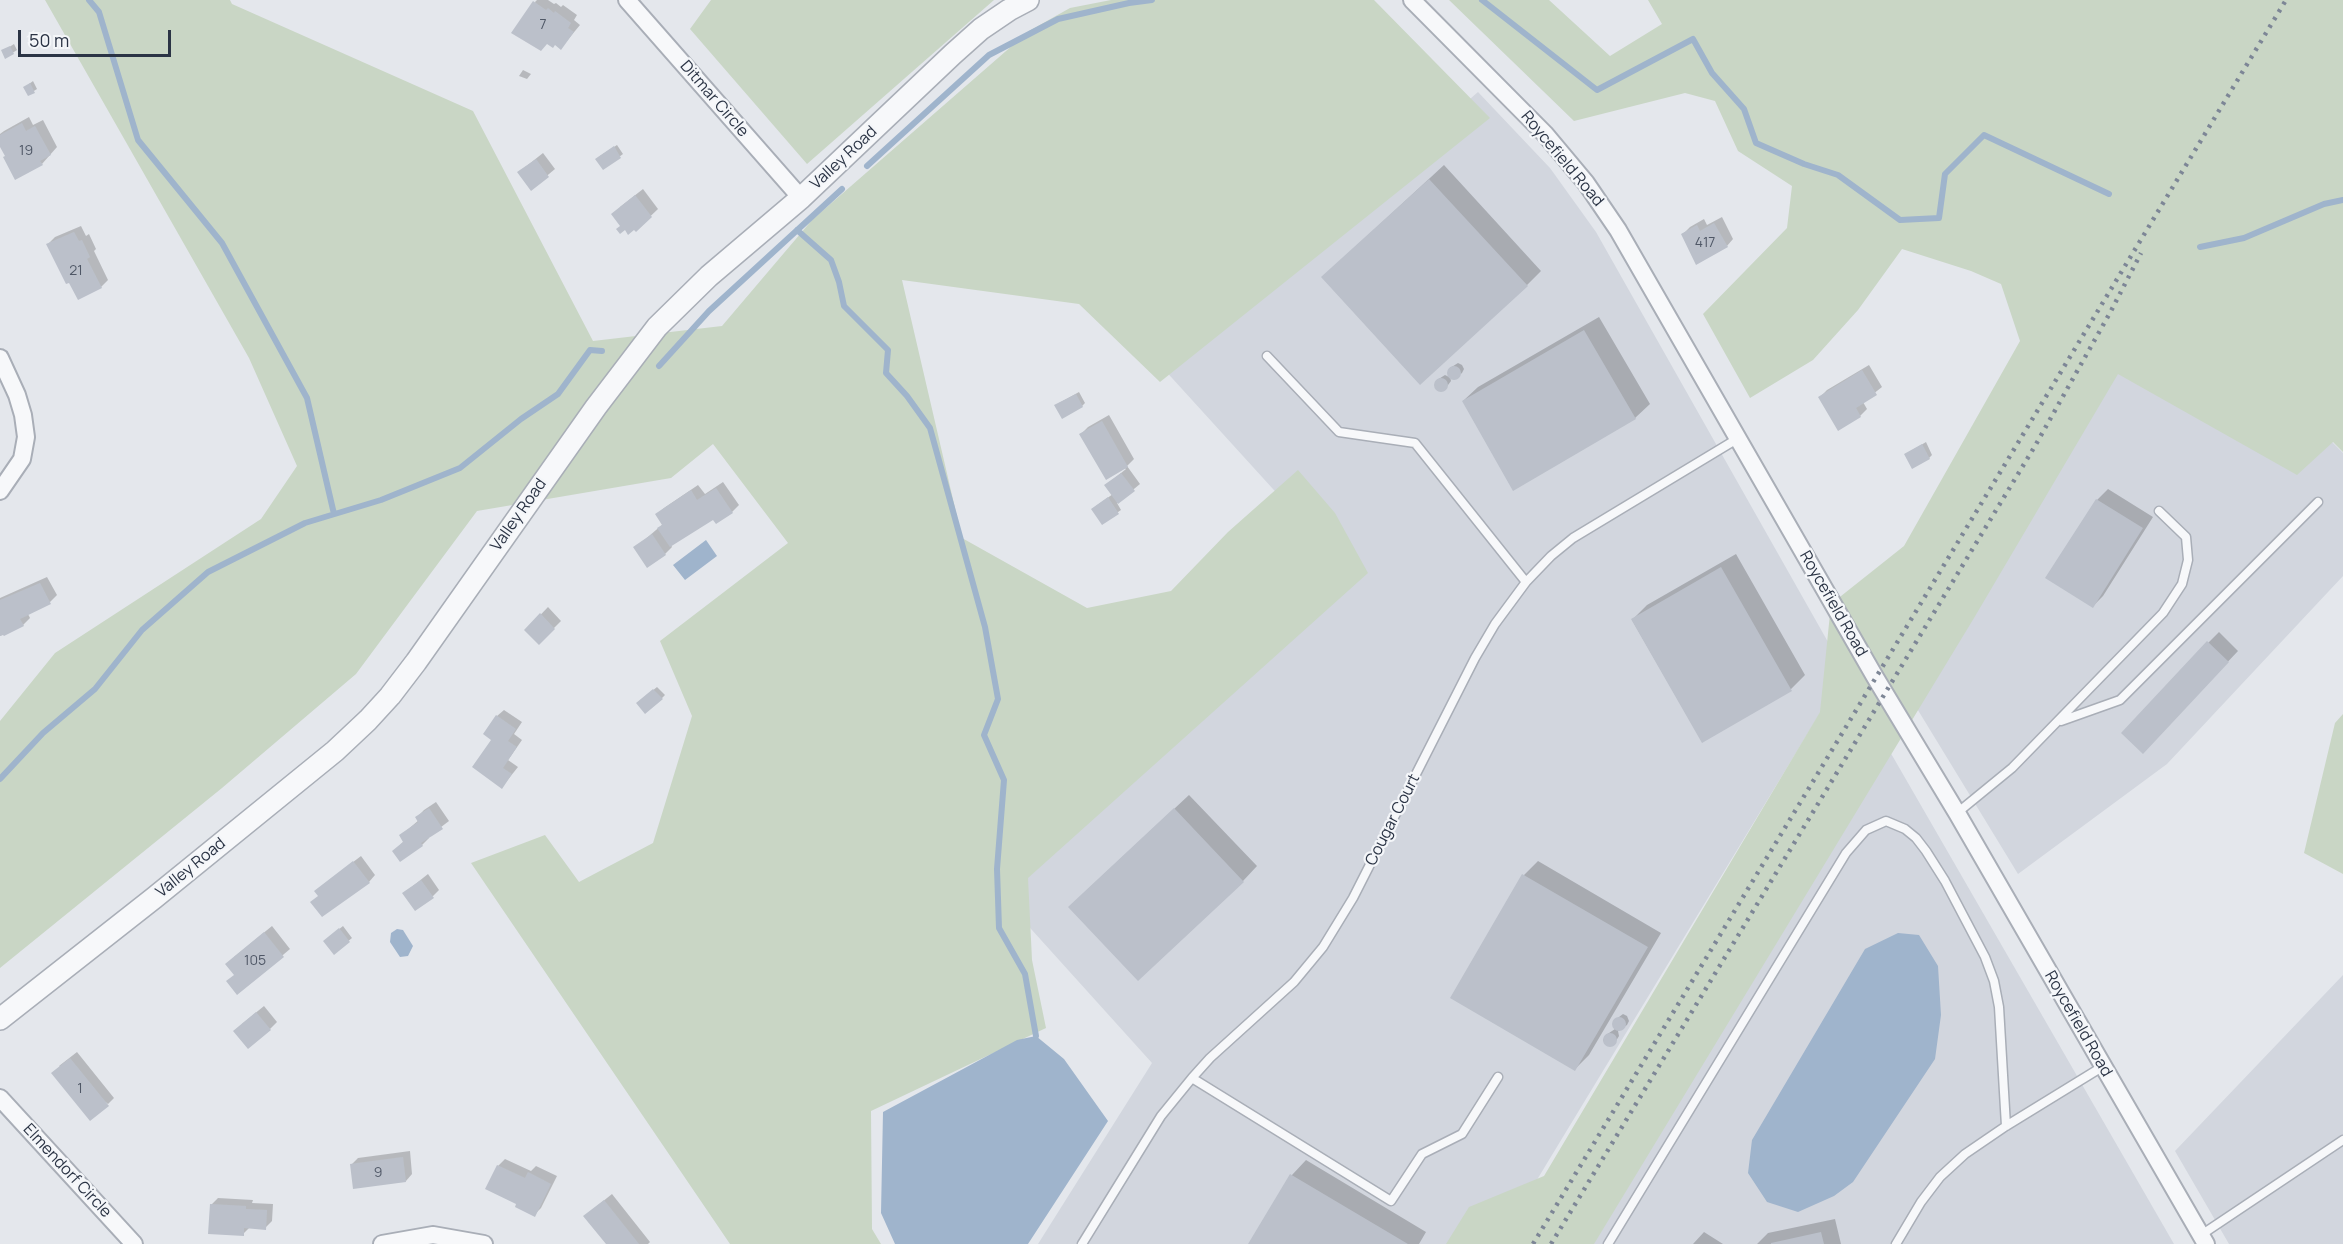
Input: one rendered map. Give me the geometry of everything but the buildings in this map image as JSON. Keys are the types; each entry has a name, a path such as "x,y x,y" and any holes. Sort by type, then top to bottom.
{"street":[{"name":"Ditmar Circle","path":"627,0 801,198"},
{"name":"Valley Road","path":"0,1019 335,751 368,720 416,662 596,406 657,327 709,276 801,198 960,47 981,29 1028,0"},
{"name":"Roycefield Road","path":"1412,0 1545,134 1587,183 1623,239 2203,1240"},
{"path":"0,358 17,395 26,437 22,459 0,491"},
{"name":"Elmendorf Circle","path":"0,1098 134,1244"},
{"path":"382,1244 433,1235 484,1244"}],"lane":[{"path":"1267,356 1338,432 1415,443 1526,582"},
{"name":"Cougar Court","path":"1082,1244 1161,1116 1210,1058 1294,982 1323,947 1353,898 1474,658 1495,624 1526,582 1551,556 1573,538 1737,439"},
{"path":"2058,722 2120,699 2318,502"},
{"path":"1957,813 2012,768 2163,613 2182,584 2188,560 2186,537 2159,511"},
{"path":"1608,1244 1846,853 1866,830 1886,821 1905,829 1917,838 1945,881 1985,957 1994,981 1999,1007 2006,1126"},
{"path":"1896,1244 1921,1202 1940,1177 1965,1154 2102,1067"},
{"path":"1192,1078 1391,1201 1422,1154 1462,1134 1498,1077"},
{"path":"2203,1240 2343,1140"}],"shaded area":[{"path":"1478,92 1550,168 1596,232 1845,672 1498,1244 1038,1244 1152,1063 1004,899 1353,577 1162,367"},
{"path":"2118,364 2327,437 2343,453 2343,576 2167,764 2018,874 1913,702"},
{"path":"1889,750 2174,1244 1589,1244"},
{"path":"2343,975 2343,1244 2229,1244 2175,1151"}],"green space":[{"path":"45,0 230,0 232,4 473,111 593,341 722,326 812,220 1029,31 1070,8 1111,0 1374,0 1490,118 1160,382 1079,304 902,280 962,538 1087,608 1171,591 1228,532 1298,470 1335,513 1368,573 1028,878 1032,960 1046,1028 871,1111 872,1229 881,1244 730,1244 471,863 545,835 579,882 653,843 692,716 660,641 788,543 713,444 671,478 477,511 356,674 222,788 0,968 0,721 55,653 261,519 297,466 249,358"},
{"path":"711,0 994,0 807,164 690,29"},
{"path":"1449,0 1549,0 1610,56 1662,24 1648,0 2343,0 2343,452 2333,442 2297,475 2118,374 1974,618 1594,1244 1446,1244 1469,1207 1544,1176 1820,712 1831,604 1904,546 2020,341 2001,284 1971,271 1902,249 1858,310 1813,360 1750,398 1703,314 1787,228 1792,186 1738,151 1715,101 1685,93 1574,121"},
{"path":"2343,714 2343,874 2304,853 2335,723"}],"water":[{"path":"706,540 717,556 685,580 673,565"},
{"path":"397,929 403,930 413,946 408,956 400,957 390,942 391,933"},
{"path":"1898,933 1919,935 1938,966 1941,1015 1935,1059 1853,1182 1834,1196 1798,1212 1767,1202 1748,1173 1752,1140 1865,949"},
{"path":"1036,1036 1064,1059 1108,1121 1028,1244 895,1244 881,1213 883,1112 1017,1040"}],"waterway":[{"path":"89,0 99,12 138,140 222,243 307,398 334,514"},
{"path":"867,166 989,55 1058,19 1152,0"},
{"path":"1482,0 1597,90 1693,39 1712,73 1744,109 1756,143 1804,164 1838,175 1900,220 1939,218 1945,174 1984,135 2109,194"},
{"path":"659,366 709,311 842,189"},
{"path":"2200,247 2244,238 2324,204 2343,200"},
{"path":"797,230 831,260 844,306 888,350 886,373 907,396 930,428 985,627 998,699 984,735 1004,780 997,869 999,928 1025,974 1036,1036"},
{"path":"0,779 43,733 95,689 142,630 208,572 305,523 381,500 460,468 521,419 558,394 590,350 602,351"}],"railway":[{"path":"1533,1244 2286,0"},
{"path":"1551,1244 2035,446 2141,253"}]}
